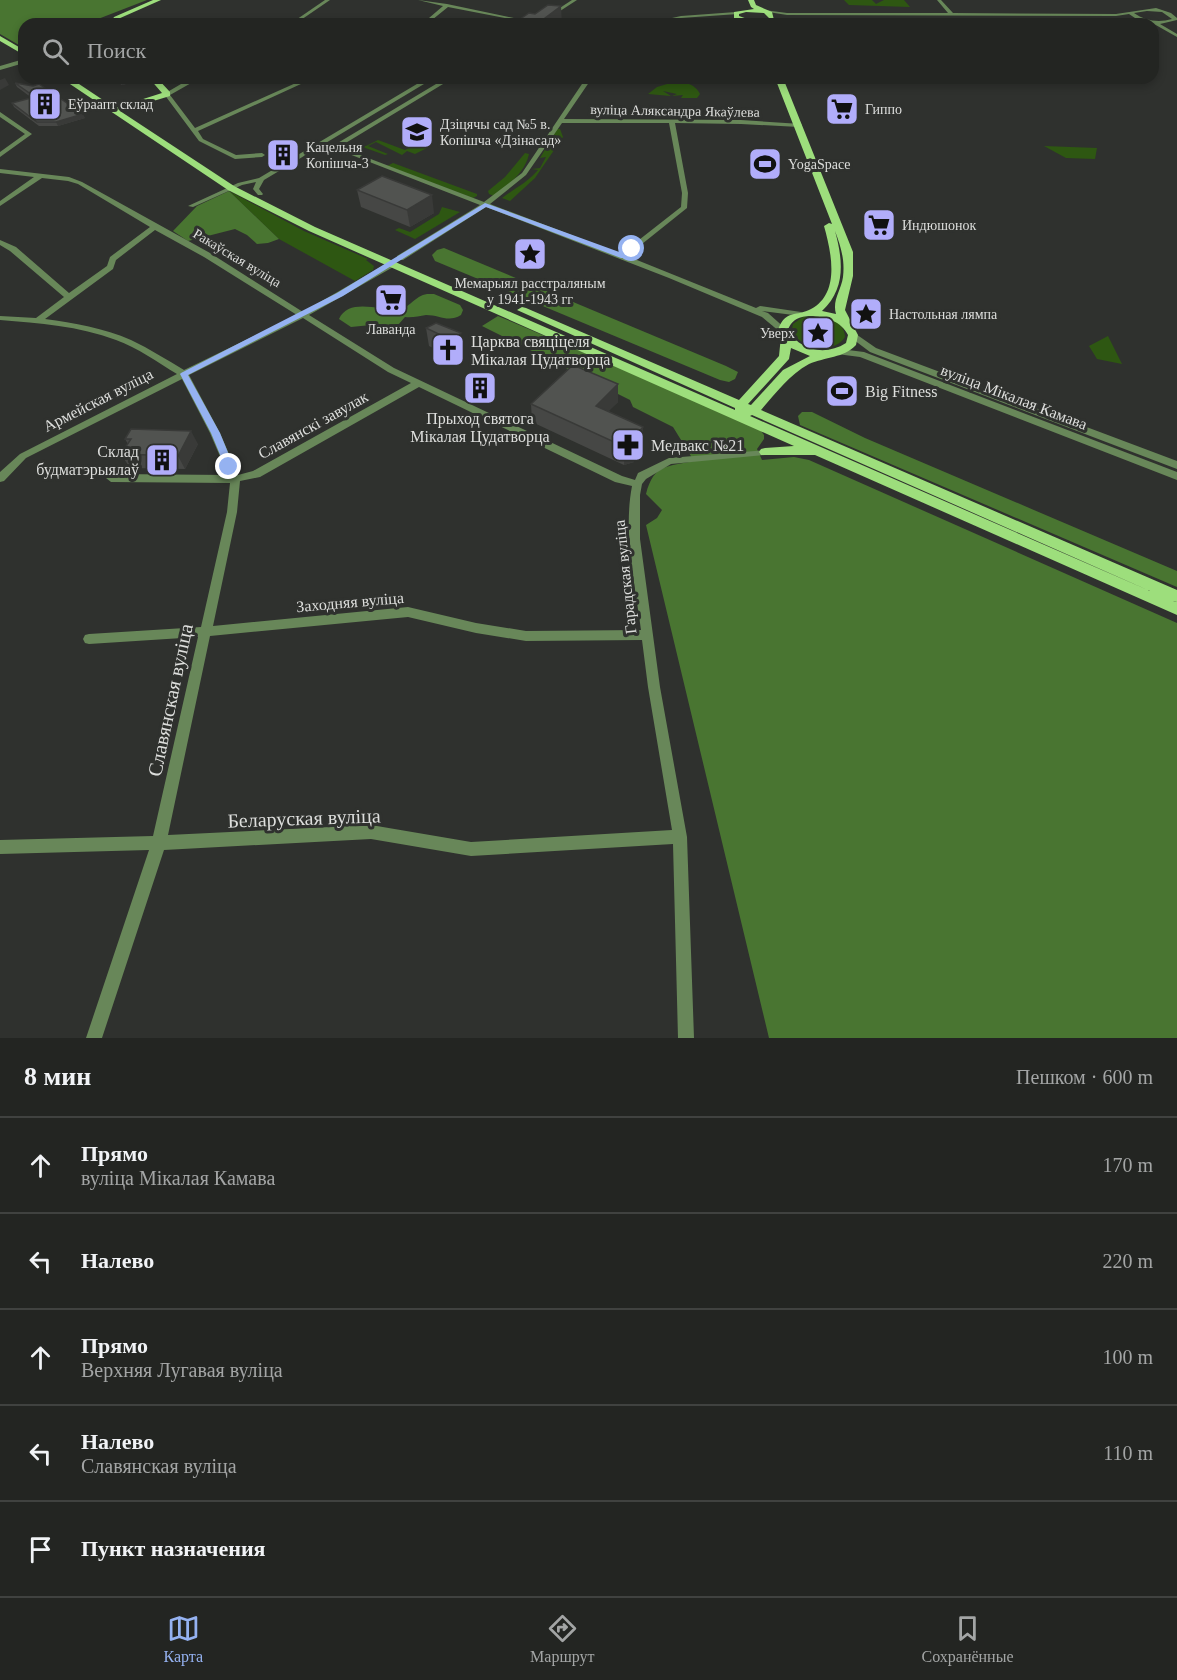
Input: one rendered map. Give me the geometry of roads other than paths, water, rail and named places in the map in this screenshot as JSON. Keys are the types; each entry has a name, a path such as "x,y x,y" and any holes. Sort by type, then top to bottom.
{"main road":[{"path":"117,18 159,0"},
{"path":"738,14 745,6 744,0"},
{"path":"751,0 753,6 772,16 771,18"},
{"path":"738,14 764,11"},
{"path":"738,14 742,18"},
{"path":"0,38 18,49"},
{"path":"74,84 235,186 256,196 396,261 741,410 762,425 828,456 1177,609"},
{"path":"117,110 168,94 158,84"},
{"path":"775,84 788,124 813,181 835,247 838,273 830,297 813,313"},
{"path":"754,410 787,373 814,357 834,353 851,345 853,335 839,313 848,278 848,252 782,84"},
{"path":"741,410 785,357 786,322 801,314 813,313 831,316 845,323"},
{"path":"784,334 793,344 804,350 834,353"},
{"path":"741,410 754,410 1177,596"},
{"path":"762,425 770,441 765,453 797,450 828,456"}],"street":[{"path":"301,18 328,0"},
{"path":"420,0 511,18"},
{"path":"546,18 575,0"},
{"path":"939,0 952,15"},
{"path":"431,18 447,5"},
{"path":"1131,13 1140,6 1175,17 1176,20 1159,22"},
{"path":"764,11 787,14 1126,18"},
{"path":"785,18 1131,13 1138,18"},
{"path":"676,18 738,14"},
{"path":"1170,22 1177,31"},
{"path":"1159,27 1177,36"},
{"path":"0,68 18,63"},
{"path":"186,84 168,94 201,140 235,157 262,155"},
{"path":"196,130 298,84"},
{"path":"191,206 235,186 261,179 421,84"},
{"path":"440,84 334,147 672,276 765,315 784,334"},
{"name":"Армейская вуліца","path":"0,478 12,464 50,441 305,314 396,261 485,205 524,174 585,84"},
{"path":"0,114 29,136 0,155"},
{"name":"вуліца Аляксандра Якаўлева","path":"561,121 799,125"},
{"path":"623,256 684,208 685,193 672,122"},
{"name":"Ракаўская вуліца","path":"0,171 74,180 155,228 207,255 305,314"},
{"path":"0,204 40,176"},
{"path":"256,196 256,189 261,179"},
{"path":"37,321 110,267 113,259 155,228"},
{"path":"0,242 13,249 68,296"},
{"path":"672,276 693,281 762,309 801,314"},
{"path":"305,314 364,354 417,384 613,476 637,484 649,470 669,461 765,453"},
{"path":"0,318 79,327 120,339 184,374"},
{"name":"вуліца Мікалая Камава","path":"853,335 873,350 1177,465"},
{"name":"вуліца Мікалая Камава","path":"834,353 861,354 1177,476"},
{"name":"Славянская вуліца","path":"94,1038 159,843 232,512 235,479 215,433 184,374"},
{"name":"Славянскі завулак","path":"111,478 235,479 256,474 417,384"},
{"path":"0,465 12,464"},
{"name":"Гарадская вуліца","path":"637,484 634,524 654,687 680,837 686,1038"},
{"name":"Заходняя вуліца","path":"89,639 204,632 408,612 476,628 526,636 648,635"},
{"name":"Беларуская вуліца","path":"0,847 159,843 371,832 471,849 680,837"}],"place":[{"name":"Еўраапт склад","path":"45,104"},
{"name":"Гиппо","path":"842,109"},
{"name":"Дзіцячы сад №5 в. Копішча «Дзінасад»","path":"417,132"},
{"name":"Кацельня Копішча-3","path":"283,155"},
{"name":"YogaSpace","path":"765,164"},
{"name":"Индюшонок","path":"879,225"},
{"name":"Мемарыял расстраляным у 1941-1943 гг","path":"530,254"},
{"name":"Лаванда","path":"391,300"},
{"name":"Настольная лямпа","path":"866,314"},
{"name":"Уверх","path":"818,333"},
{"name":"Царква свяціцеля Мікалая Цудатворца","path":"448,350"},
{"name":"Прыход святога Мікалая Цудатворца","path":"480,388"},
{"name":"Big Fitness","path":"842,391"},
{"name":"Медвакс №21","path":"628,445"},
{"name":"Склад будматэрыялаў","path":"162,460"}]}
